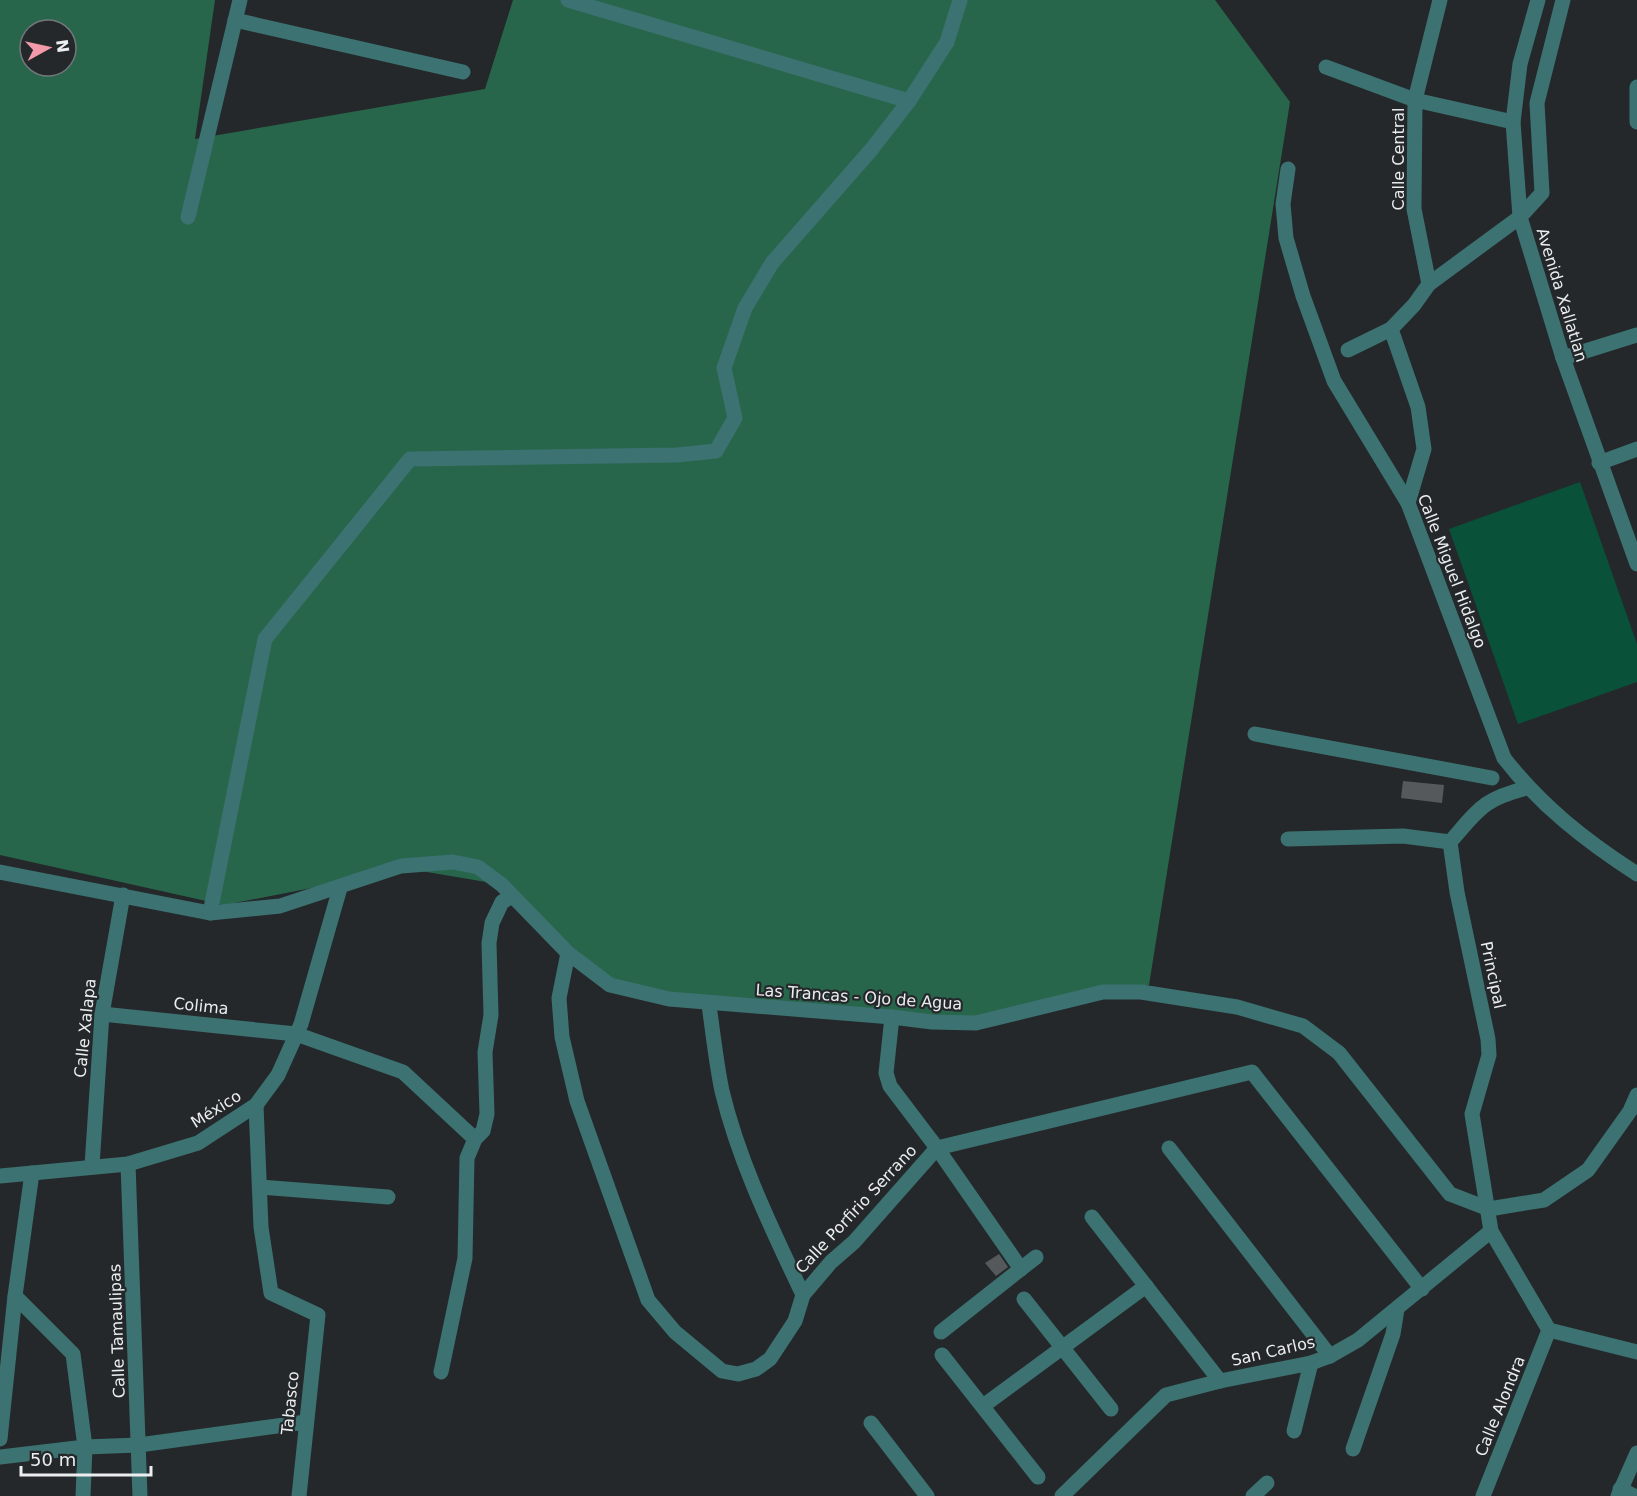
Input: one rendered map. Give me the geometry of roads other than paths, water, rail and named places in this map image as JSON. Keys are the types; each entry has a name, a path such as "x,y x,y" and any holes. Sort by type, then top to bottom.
{"street":[{"path":"188,217 240,0"},
{"path":"568,0 909,101"},
{"path":"210,913 265,639 410,459 677,455 716,451 735,418 724,368 745,308 772,263 871,150 909,101 947,42 960,0"},
{"name":"Calle Central","path":"1429,284 1414,208 1415,100 1440,0"},
{"path":"1348,350 1391,329 1414,305 1429,284 1520,217 1512,122 1520,64 1538,0"},
{"name":"Avenida Xallatlan","path":"1563,0 1537,103 1542,193 1520,217 1563,358 1599,463 1634,548 1637,564"},
{"path":"235,20 463,72"},
{"path":"1326,67 1415,100 1512,122"},
{"path":"1637,87 1637,122"},
{"path":"1516,93 1537,103"},
{"name":"Calle Miguel Hidalgo","path":"1288,169 1283,204 1286,238 1303,296 1334,381 1408,503 1504,758 1527,788 1590,844 1637,874"},
{"path":"1391,329 1418,407 1424,449 1408,503"},
{"path":"1563,358 1637,335"},
{"path":"1599,463 1637,449"},
{"path":"1255,734 1492,778"},
{"path":"1288,839 1402,836 1450,842 1481,806 1492,778 1504,758"},
{"path":"1481,806 1505,794 1527,788"},
{"name":"Principal","path":"1450,842 1457,892 1488,1039 1489,1055 1472,1114 1491,1231"},
{"name":"Las Trancas - Ojo de Agua","path":"0,872 210,913 280,906 401,866 453,862 478,867 512,896 568,953 610,985 669,999 709,1005 892,1017 932,1022 976,1023 1103,992 1141,992 1237,1007 1303,1026 1339,1053 1450,1194 1489,1209"},
{"name":"México","path":"0,1176 128,1164 198,1143 256,1105 278,1075 296,1034 340,888"},
{"name":"Calle Xalapa","path":"92,1166 102,1014 123,895"},
{"path":"441,1372 465,1258 468,1216 465,1178 467,1158 475,1139 483,1131 487,1114 485,1052 491,1015 489,942 492,923 502,902 512,896"},
{"name":"Calle Porfirio Serrano","path":"568,953 559,998 562,1037 577,1101 648,1300 675,1332 722,1371 738,1374 756,1370 770,1359 795,1321 803,1295 937,1148"},
{"path":"709,1005 722,1091 738,1143 762,1206 803,1295"},
{"name":"Colima","path":"102,1014 296,1034 403,1072 475,1139"},
{"path":"892,1017 886,1073 890,1086 937,1148 1021,1269"},
{"path":"937,1148 1252,1072 1422,1289"},
{"path":"1489,1209 1544,1200 1588,1170 1630,1111 1637,1095"},
{"path":"256,1105 260,1187 388,1197"},
{"path":"1169,1148 1330,1356"},
{"name":"Calle Tamaulipas","path":"128,1164 140,1496"},
{"path":"0,1439 15,1296 32,1173"},
{"name":"Tabasco","path":"260,1187 261,1227 271,1293 318,1315 299,1496"},
{"path":"1092,1217 1220,1381"},
{"path":"1491,1231 1549,1330 1637,1352"},
{"name":"San Carlos","path":"1062,1496 1166,1395 1220,1381 1311,1363 1330,1356 1358,1340 1491,1231"},
{"path":"941,1332 1036,1257"},
{"path":"983,1407 1062,1345 1146,1286"},
{"path":"15,1296 73,1354 85,1447 83,1496"},
{"path":"1024,1299 1111,1409"},
{"path":"1353,1449 1393,1334 1396,1309"},
{"name":"Calle Alondra","path":"1484,1496 1549,1330"},
{"path":"942,1355 1038,1477"},
{"path":"1294,1431 1311,1363"},
{"path":"0,1457 85,1447 139,1445 306,1422"},
{"path":"871,1423 927,1496"},
{"path":"1628,1495 1637,1453"},
{"path":"1253,1496 1267,1483"},
{"path":"1628,1495 1637,1488"}]}
